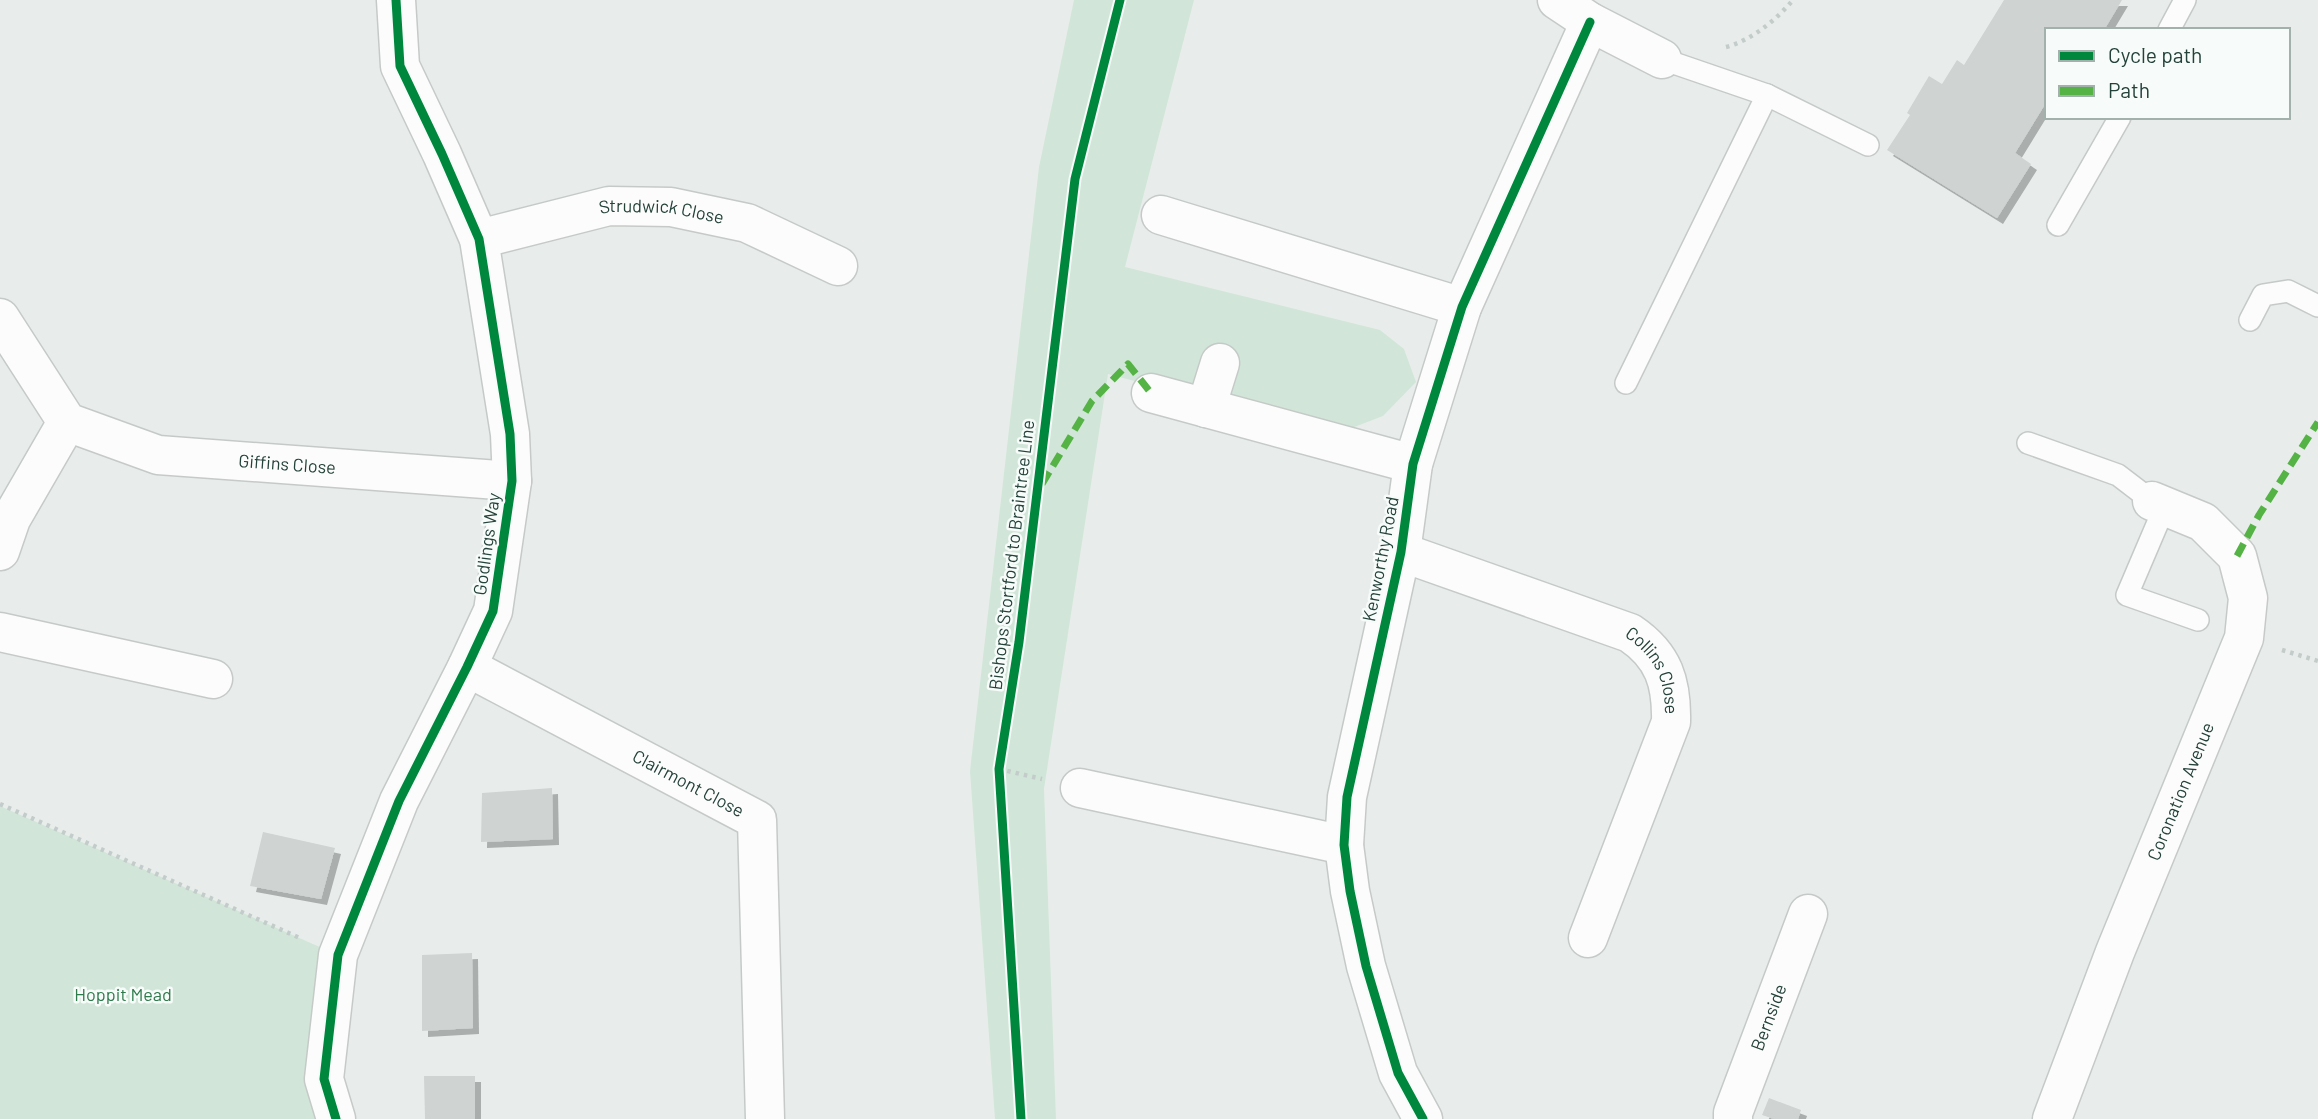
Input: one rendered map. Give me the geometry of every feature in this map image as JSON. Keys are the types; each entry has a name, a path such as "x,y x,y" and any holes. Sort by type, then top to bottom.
{"street":[{"name":"Godlings Way","path":"336,1119 324,1079 338,955 399,801 493,611 512,481 510,434 479,239 443,154 400,66 396,0"},
{"path":"1557,0 1590,22 1662,59"},
{"name":"Kenworthy Road","path":"1423,1119 1398,1073 1370,979 1350,891 1344,845 1347,797 1401,552 1413,464 1462,307 1590,22"},
{"name":"Strudwick Close","path":"479,239 610,206 671,207 747,223 838,265"},
{"path":"1161,215 1462,307"},
{"path":"0,318 67,422 11,519 0,551"},
{"path":"1206,408 1220,363"},
{"path":"1151,393 1413,464"},
{"name":"Giffins Close","path":"67,422 158,455 512,481"},
{"name":"Coronation Avenue","path":"2052,1119 2115,952 2244,638 2248,598 2237,556 2203,522 2159,503"},
{"name":"Collins Close","path":"1401,552 1630,632 1645,643 1657,657 1666,676 1672,701 1671,722 1588,938"},
{"path":"0,632 213,679"},
{"name":"Clairmont Close","path":"467,667 757,820 765,1119"},
{"path":"1080,788 1344,845"},
{"name":"Bernside","path":"1733,1119 1808,914"}],"lane":[{"path":"2170,28 2185,0"},
{"path":"1662,59 1767,95 1868,145"},
{"path":"1626,383 1767,95"},
{"path":"2058,225 2119,119"},
{"path":"2250,320 2263,295 2288,291 2318,306"},
{"path":"2028,443 2118,475 2159,503 2127,595 2198,620"}],"path":[{"path":"1662,59 1690,45 1718,49 1737,44 1760,30 1793,0"},
{"path":"999,782 1001,757"},
{"path":"0,804 338,955"}],"green space":[{"path":"1074,0 1194,0 1125,267 1380,330 1404,349 1416,382 1383,416 1336,434 1108,374 1044,789 1056,1119 995,1119 970,771 1039,167"},
{"name":"Hoppit Mead","path":"0,806 338,955 329,1119 0,1119"}],"building":[{"path":"2004,0 2122,0 2105,28 2045,28 2045,104 2015,153 2031,164 1997,218 1887,150 1910,115 1907,113 1929,76 1942,84 1957,60 1964,65"},
{"path":"552,788 553,839 481,842 482,793"},
{"path":"263,832 335,848 321,899 250,886"},
{"path":"472,953 473,1028 422,1031 422,955"},
{"path":"424,1076 475,1076 475,1119 425,1119"},
{"path":"1769,1098 1801,1110 1798,1119 1774,1119 1762,1115"}],"marked path":[{"path":"1042,484 1092,401 1128,364 1151,393"},
{"path":"2237,556 2259,515 2318,422"}],"cycle path":[{"path":"336,1119 324,1079 338,955 399,801 493,611 512,481 510,434 479,239 400,66 396,0"},
{"name":"Bishops Stortford to Braintree Line","path":"1021,1119 999,769 1019,642 1075,179 1120,0"},
{"path":"1423,1119 1398,1073 1366,966 1350,891 1344,845 1347,797 1401,552 1413,464 1462,307 1590,22"}]}
